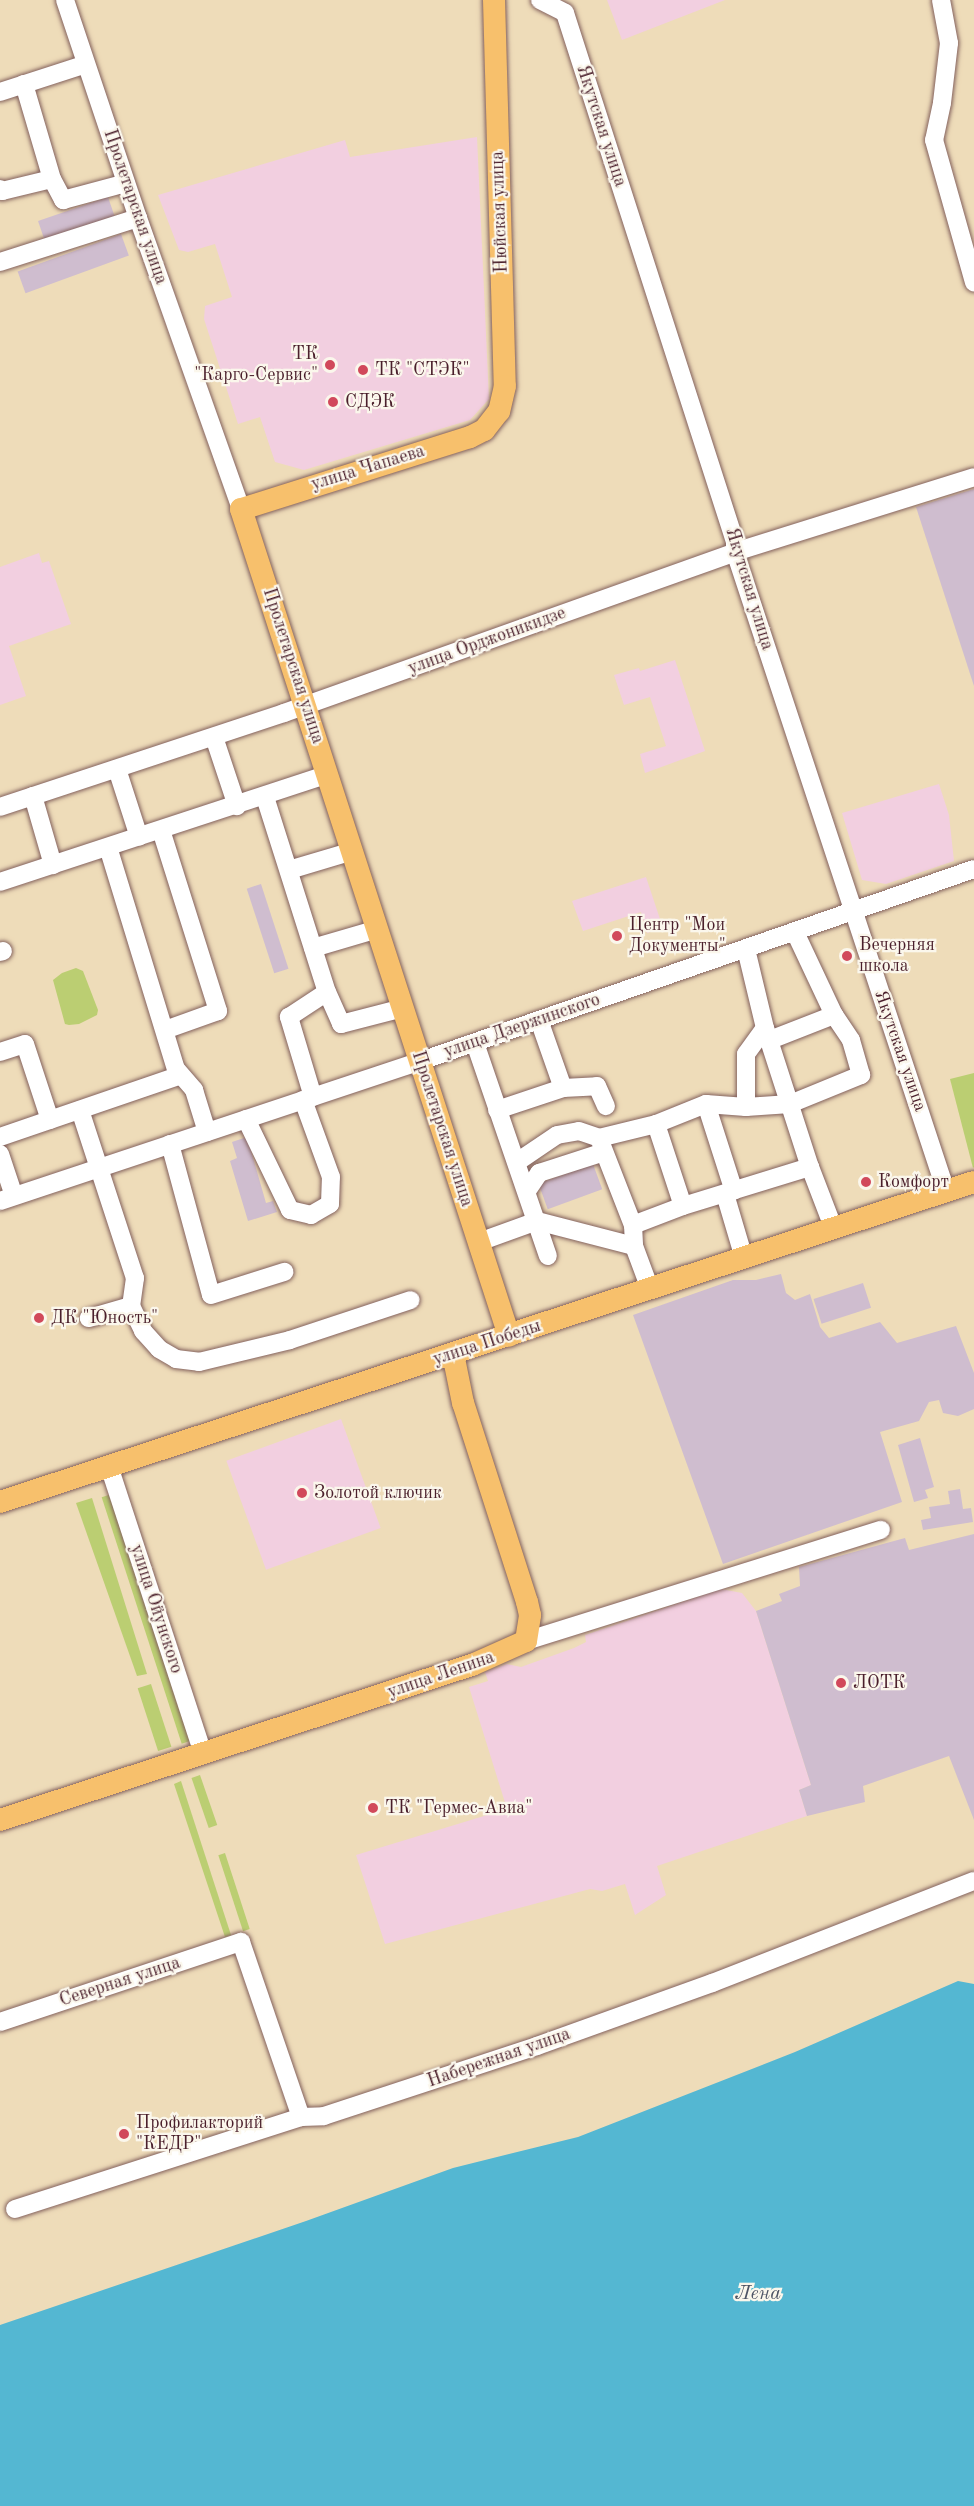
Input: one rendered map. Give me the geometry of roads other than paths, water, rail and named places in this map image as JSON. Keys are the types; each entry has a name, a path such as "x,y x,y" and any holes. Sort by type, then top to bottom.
{"main road":[{"name":"Нюйская улица","path":"492,421 499,411 505,386 494,0"},
{"name":"улица Чапаева","path":"241,509 470,437 492,421"},
{"name":"Пролетарская улица","path":"241,509 404,1008 508,1336"},
{"name":"улица Победы","path":"0,1502 974,1182"},
{"path":"453,1354 463,1403 527,1602 529,1623 526,1641"},
{"name":"улица Ленина","path":"0,1820 472,1665 526,1641"}],"street":[{"name":"Пролетарская улица","path":"65,0 138,218 241,509"},
{"name":"Якутская улица","path":"540,0 565,13 735,542 735,552 946,1191"},
{"path":"941,0 949,44 942,103 934,140 974,282"},
{"path":"0,92 86,64"},
{"path":"24,84 52,179 63,200 126,183"},
{"path":"0,189 2,191 52,179"},
{"path":"0,262 138,218"},
{"name":"улица Орджоникидзе","path":"0,807 306,706 735,552 974,477"},
{"path":"214,737 237,806"},
{"path":"117,769 139,837"},
{"path":"0,882 265,797 277,789 328,774"},
{"path":"33,796 53,865"},
{"path":"265,797 327,992 341,1024 404,1008"},
{"path":"161,830 218,1011 165,1030"},
{"path":"108,847 176,1070 194,1090 207,1132"},
{"path":"289,870 353,851"},
{"name":"улица Дзержинского","path":"7,1198 476,1042 974,869"},
{"path":"313,948 378,929"},
{"path":"527,1191 539,1173 601,1145 706,1104 746,1107 790,1104 861,1075 851,1040 834,1015 795,932"},
{"path":"746,949 767,1034 810,1167 833,1227"},
{"path":"246,1119 290,1210 311,1215 330,1204 331,1178 308,1099 289,1017 327,992"},
{"path":"746,1107 746,1054 767,1034 834,1015"},
{"path":"539,1020 562,1088"},
{"path":"476,1042 548,1256"},
{"path":"0,1052 25,1044 50,1120"},
{"path":"0,1137 181,1075"},
{"path":"498,1110 562,1088 597,1086 606,1106"},
{"path":"706,1104 730,1193 744,1258"},
{"path":"80,1110 135,1278 131,1306 143,1331 159,1349 176,1359 199,1362 290,1340 411,1300"},
{"path":"656,1124 683,1206"},
{"path":"517,1162 557,1135 579,1131 601,1145 633,1225 633,1246 650,1289"},
{"path":"170,1144 211,1296 284,1272"},
{"path":"0,1154 7,1198"},
{"path":"633,1225 683,1206 810,1167"},
{"path":"490,1238 537,1221 633,1246"},
{"path":"89,1318 131,1306"},
{"name":"улица Ойунского","path":"109,1466 203,1753"},
{"name":"улица Ленина","path":"526,1641 881,1530"},
{"name":"Набережная улица","path":"15,2209 302,2117 324,2116 537,2046 712,1983 974,1881"},
{"name":"Северная улица","path":"0,2022 241,1942 302,2117"}],"water":[{"name":"Лена","path":"958,1981 974,1984 974,2506 0,2506 0,2325 306,2221 453,2168 578,2137 795,2052"}],"place":[{"name":"ТК \"Карго-Сервис\"","path":"330,365"},
{"name":"ТК \"СТЭК\"","path":"363,370"},
{"name":"СДЭК","path":"333,402"},
{"name":"Центр \"Мои Документы\"","path":"617,936"},
{"name":"Вечерняя школа","path":"847,956"},
{"name":"Комфорт","path":"866,1182"},
{"name":"ДК \"Юность\"","path":"39,1318"},
{"name":"Золотой ключик","path":"302,1493"},
{"name":"ЛОТК","path":"841,1683"},
{"name":"ТК \"Гермес-Авиа\"","path":"373,1808"},
{"name":"Профилакторий \"КЕДР\"","path":"124,2134"}]}
